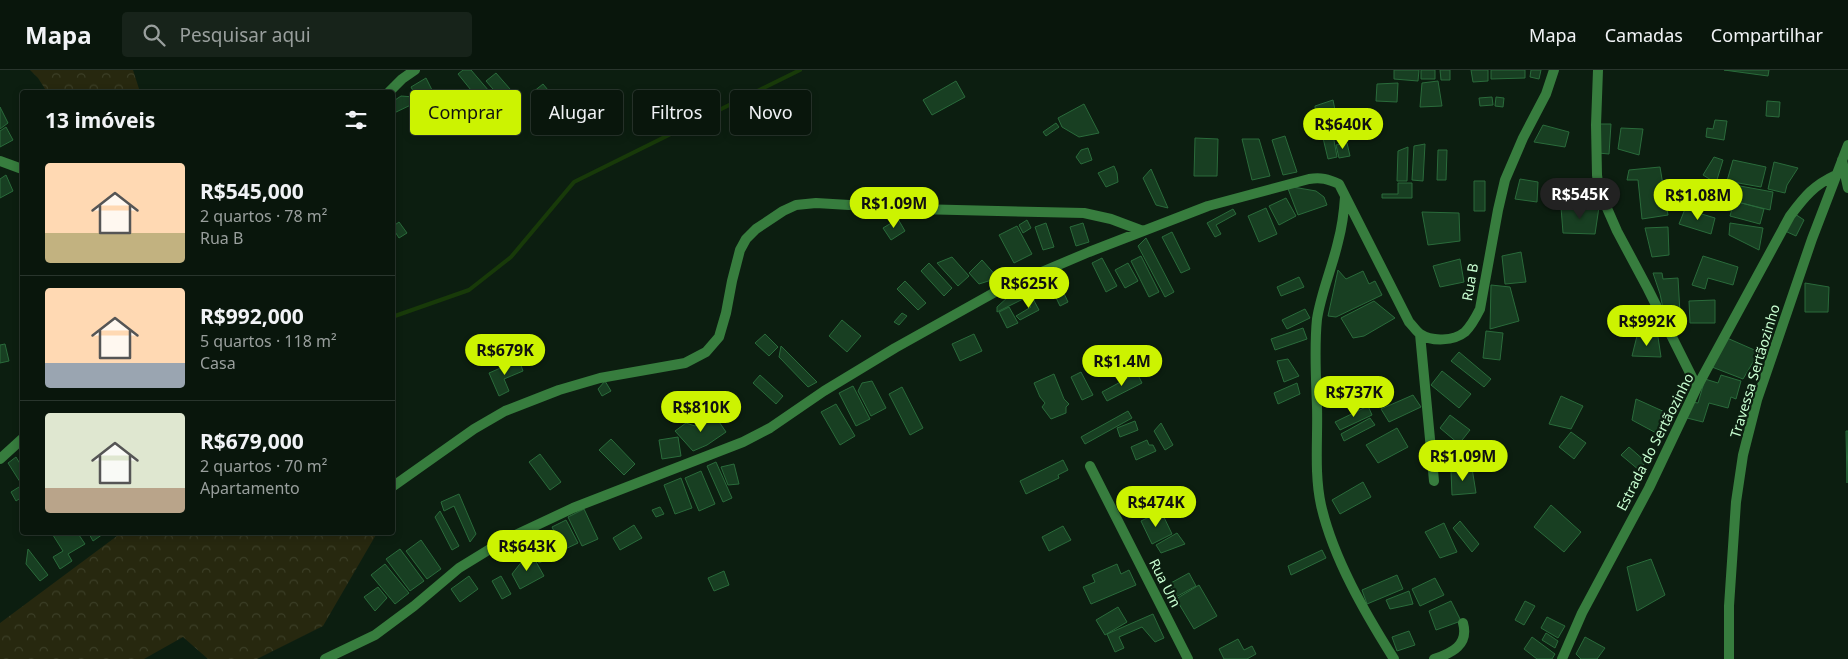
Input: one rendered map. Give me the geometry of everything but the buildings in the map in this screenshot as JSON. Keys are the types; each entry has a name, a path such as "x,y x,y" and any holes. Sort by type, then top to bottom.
{"street":[{"path":"391,90 415,70"},
{"name":"Rua B","path":"1420,334 1432,338 1454,338 1464,333 1480,309 1498,210 1506,180 1523,138 1546,94 1554,70"},
{"path":"1598,70 1596,125 1599,190 1617,231 1697,387"},
{"name":"Travessa Sertãozinho","path":"1729,659 1729,606 1736,502 1744,455 1757,400 1812,239 1848,145"},
{"path":"1842,159 1848,188"},
{"path":"0,161 20,168"},
{"name":"Estrada do Sertãozinho","path":"1562,659 1582,613 1649,488 1697,387 1790,216 1806,195 1816,186 1836,175"},
{"path":"325,659 375,635 459,568 503,541 573,508 743,442 770,428 824,391 895,348 997,291 1208,206 1322,177 1339,184 1405,314 1420,334 1434,480"},
{"path":"1345,196 1344,216 1338,244 1317,318 1317,470 1321,504 1329,532 1345,570 1379,636 1394,659"},
{"path":"395,485 474,429 505,411 559,390 592,381 685,363 706,352 719,337 743,244 756,230 783,211 796,205 816,203 916,209 1084,213 1111,219 1144,231"},
{"path":"0,459 20,441"},
{"name":"Rua Um","path":"1090,466 1188,659"},
{"path":"1434,659 1459,646 1464,641 1463,623"}],"green space":[{"path":"30,70 133,70 139,90 46,90"},
{"path":"118,535 376,535 323,626 257,659 208,659 183,637 144,659 0,659 0,623"}],"waterway":[{"path":"395,316 469,290 511,257 574,182 800,70"}]}
